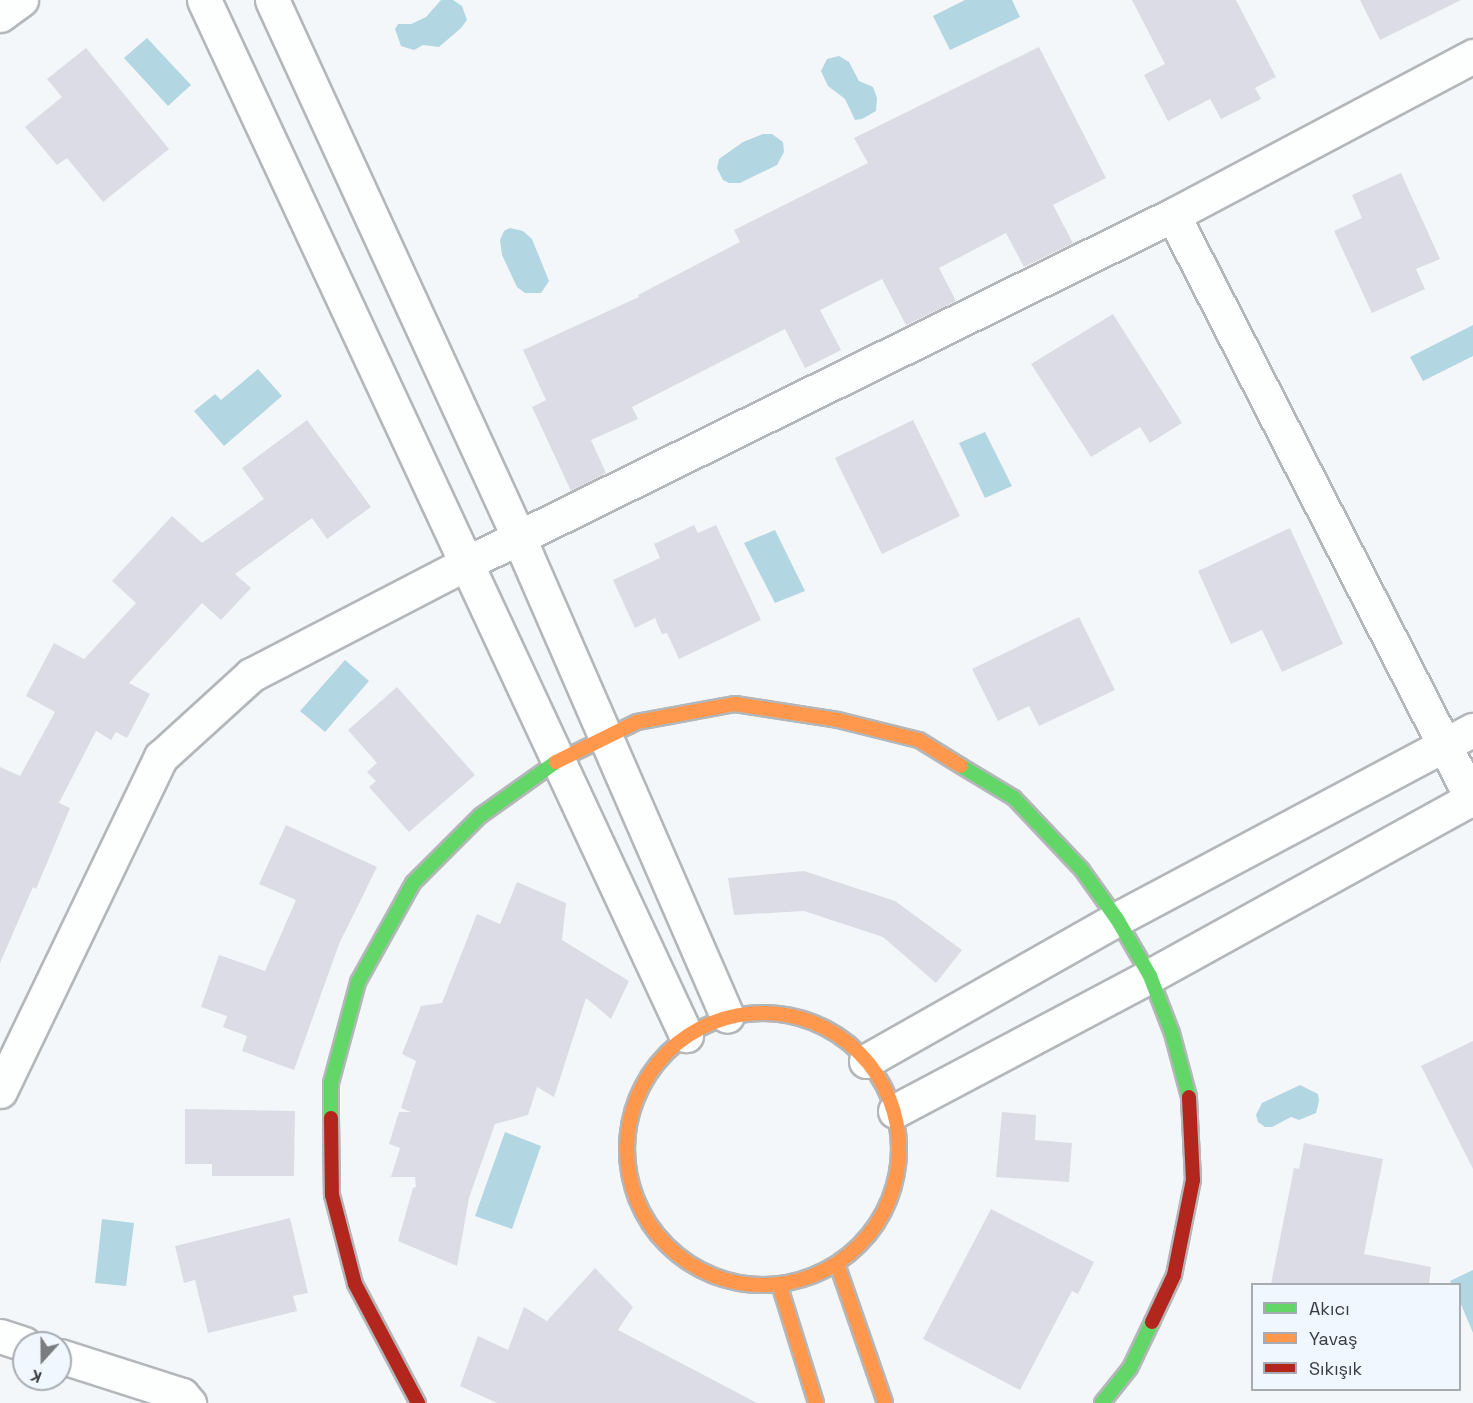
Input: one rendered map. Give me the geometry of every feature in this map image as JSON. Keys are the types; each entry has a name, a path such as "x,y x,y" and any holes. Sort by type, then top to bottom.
{"street":[{"path":"0,15 21,0"},
{"path":"204,0 686,1035"},
{"path":"272,0 519,538 604,738 727,1016"},
{"path":"0,1091 161,757 251,675 465,564 1173,214 1473,56"},
{"path":"896,1111 1150,976 1473,799 1173,214"},
{"path":"418,1403 355,1284 332,1195 331,1083 358,982 413,883 480,816 558,759 637,722 735,704 838,720 919,740 1014,798 1082,870 1117,919 1150,976 1172,1033 1189,1098 1193,1180 1174,1275 1130,1368 1102,1403"},
{"path":"866,1061 1117,919 1473,730"},
{"path":"773,1012 818,1023 866,1061 880,1077 896,1111 901,1155 891,1197 870,1235 837,1264 809,1277 779,1284 734,1282 692,1265 658,1236 635,1197 626,1152 633,1107 653,1067 686,1035 727,1016 773,1012"},
{"path":"837,1264 885,1403"},
{"path":"779,1284 816,1403"},
{"path":"72,1360 182,1395 189,1403"}],"water":[{"path":"441,0 453,0 462,6 467,20 461,28 439,47 423,45 414,50 401,46 395,29 398,24 411,24 426,17"},
{"path":"965,0 1012,0 1020,17 950,50 933,16"},
{"path":"147,38 191,85 168,106 124,58"},
{"path":"839,56 849,62 859,81 873,87 877,98 876,111 862,119 855,120 845,99 828,86 821,71 827,59"},
{"path":"763,134 772,134 783,142 784,152 777,165 740,183 729,183 723,180 717,168 719,159 743,142"},
{"path":"510,228 523,231 532,239 549,281 541,293 525,293 517,287 502,255 500,240 504,231"},
{"path":"1473,325 1473,356 1423,381 1410,357"},
{"path":"258,369 282,396 224,446 194,411 215,394 221,400"},
{"path":"985,432 1012,486 985,498 959,443"},
{"path":"775,530 805,591 775,603 744,543"},
{"path":"345,660 369,681 325,732 300,711"},
{"path":"1300,1085 1318,1094 1316,1113 1299,1120 1291,1117 1272,1127 1265,1127 1258,1122 1256,1115 1262,1103"},
{"path":"505,1132 541,1146 512,1229 475,1216"},
{"path":"102,1219 134,1223 126,1286 95,1283"},
{"path":"1473,1270 1473,1333 1461,1304 1461,1283 1450,1281"}],"building":[{"path":"1132,0 1236,0 1276,77 1255,88 1261,99 1221,119 1210,99 1168,121 1144,75 1165,64"},
{"path":"1360,0 1461,0 1380,40"},
{"path":"1039,47 1106,178 1053,205 1073,243 1024,267 1006,233 939,268 956,301 906,325 882,279 820,310 841,350 805,368 785,329 632,407 638,419 591,440 606,473 571,491 532,407 546,400 523,350 639,297 638,295 740,242 734,230 868,163 854,138"},
{"path":"86,48 169,149 103,202 67,158 57,165 25,127 62,97 47,79"},
{"path":"1401,173 1440,259 1416,269 1425,289 1372,313 1334,231 1362,218 1352,195"},
{"path":"1113,314 1182,423 1150,443 1140,427 1091,457 1031,364"},
{"path":"307,420 371,507 327,539 312,518 235,574 251,588 221,620 202,603 129,683 150,694 127,738 116,732 111,740 96,731 59,803 70,808 36,889 33,887 0,963 0,767 20,776 55,712 26,696 54,643 84,659 136,603 112,581 172,516 202,543 264,499 242,468"},
{"path":"913,420 960,516 882,554 835,458"},
{"path":"694,525 698,533 716,525 761,620 679,659 667,633 662,634 655,618 635,628 613,580 660,558 654,544"},
{"path":"1290,528 1343,644 1282,672 1262,630 1231,644 1198,571"},
{"path":"1079,617 1115,690 1039,726 1029,706 998,721 972,669"},
{"path":"397,687 475,775 409,832 369,787 376,781 367,772 377,763 348,730"},
{"path":"286,825 377,867 339,944 294,1070 242,1051 247,1036 223,1027 227,1016 201,1007 219,955 265,971 296,900 259,884"},
{"path":"804,871 895,901 962,950 936,983 883,937 804,911 734,915 728,878"},
{"path":"517,882 566,903 562,940 629,981 611,1019 586,998 554,1097 537,1087 528,1115 495,1124 469,1198 457,1266 398,1241 413,1188 416,1187 415,1177 391,1177 400,1148 389,1144 399,1112 411,1112 401,1108 416,1061 402,1054 421,1006 442,1003 477,914 500,924"},
{"path":"1473,1041 1473,1169 1421,1066"},
{"path":"185,1109 295,1111 294,1176 212,1176 212,1164 185,1164"},
{"path":"1002,1112 1036,1115 1035,1140 1072,1143 1069,1182 996,1177"},
{"path":"1304,1143 1383,1159 1364,1254 1431,1267 1429,1283 1271,1283 1294,1168 1299,1169"},
{"path":"991,1209 1094,1262 1078,1294 1072,1291 1020,1390 923,1339"},
{"path":"290,1218 308,1293 293,1296 297,1311 208,1333 195,1280 184,1283 175,1246"},
{"path":"595,1268 633,1307 618,1330 757,1403 497,1403 460,1386 478,1336 508,1350 524,1307 547,1321"}],"traffic: fast":[{"path":"331,1118 331,1083 358,982 413,883 480,816 556,762"},
{"path":"961,766 1014,798 1082,870 1117,919 1150,976 1172,1033 1189,1097"},
{"path":"1102,1403 1130,1368 1152,1322"}],"traffic: slow":[{"path":"556,762 637,722 735,704 838,720 919,740 961,766"},
{"path":"763,1013 802,1019 827,1029 859,1053 876,1074 888,1097 896,1123 899,1149 893,1188 883,1213 859,1245 838,1262 815,1274 789,1282 763,1285 724,1279 699,1269 667,1245 650,1224 638,1201 630,1175 627,1149 633,1110 643,1085 667,1053 688,1036 711,1024 737,1016 763,1013"},
{"path":"837,1264 885,1403"},
{"path":"779,1284 816,1403"}],"traffic: jam":[{"path":"1152,1322 1174,1275 1193,1180 1189,1097"},
{"path":"331,1118 332,1195 355,1284 418,1403"}]}
